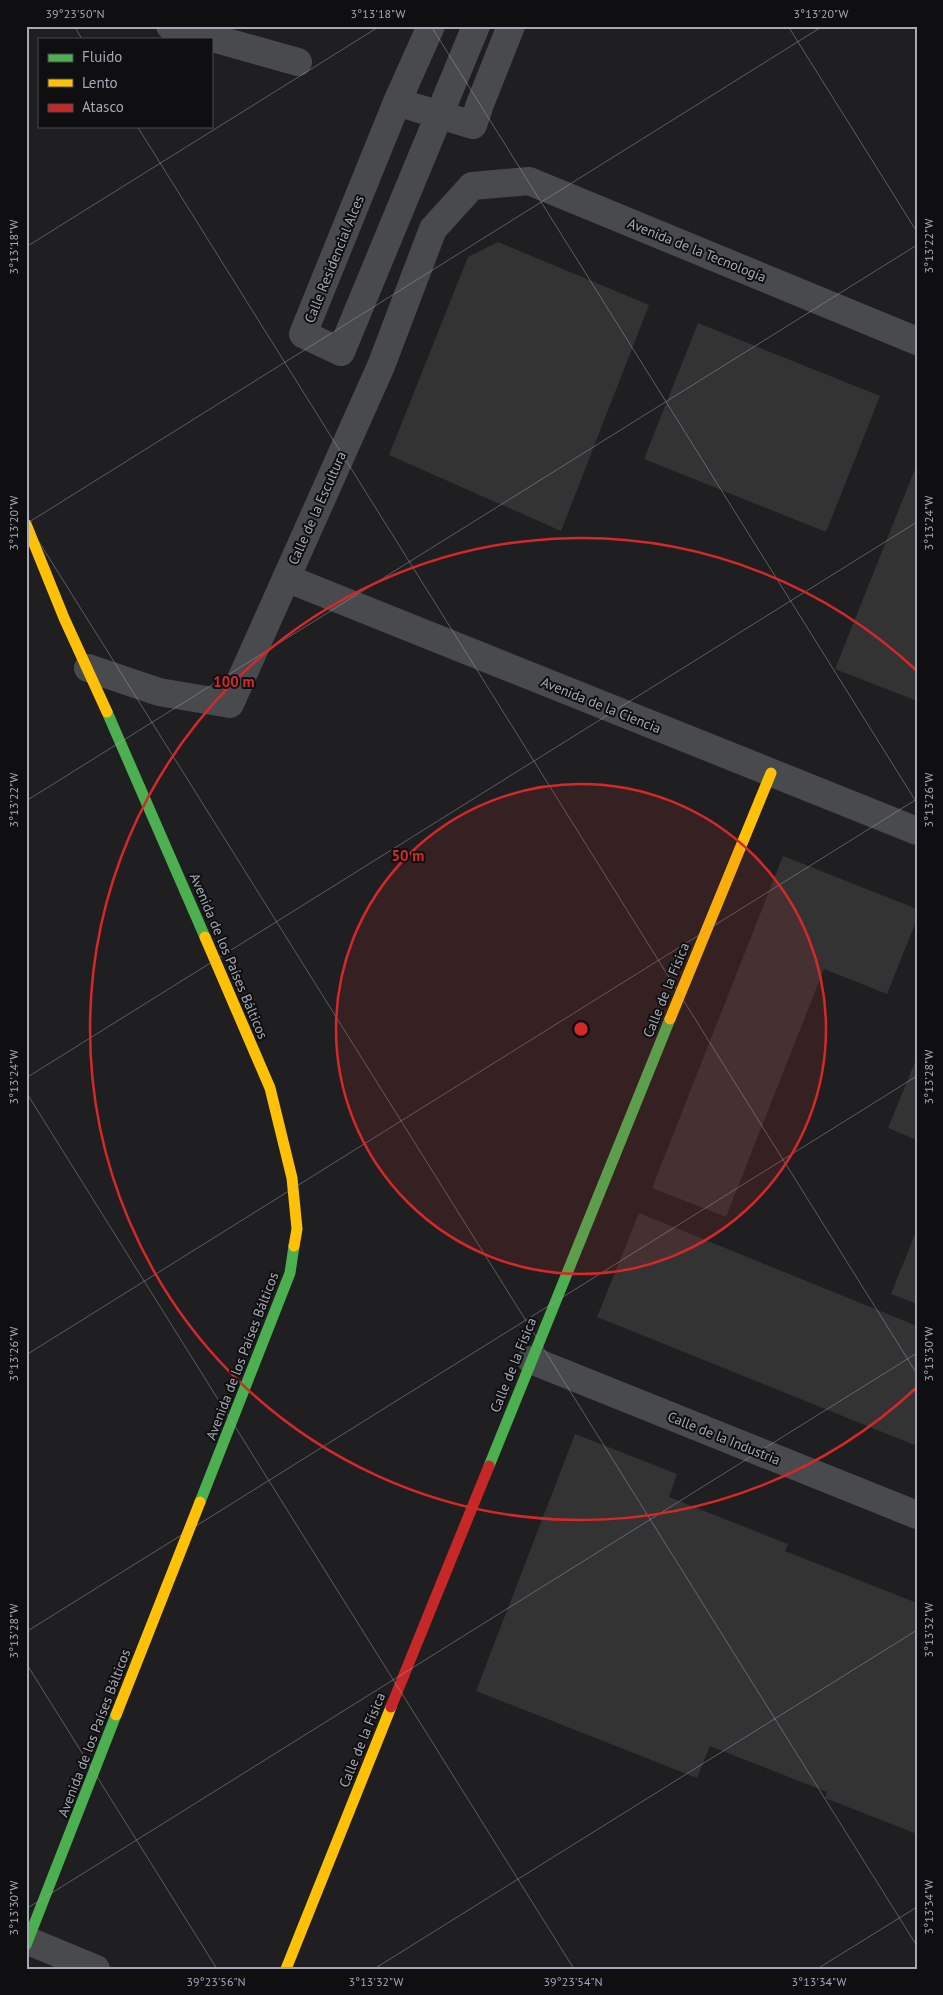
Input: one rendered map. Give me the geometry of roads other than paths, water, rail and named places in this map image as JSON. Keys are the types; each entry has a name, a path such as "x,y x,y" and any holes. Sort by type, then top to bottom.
{"street":[{"path":"170,26 298,62"},
{"name":"Calle Residencial Alces","path":"431,26 397,102 303,334 342,352 476,26"},
{"path":"397,102 473,125 511,26"},
{"name":"Avenida de la Tecnología","path":"472,186 529,181 917,341"},
{"name":"Calle de la Escultura","path":"88,668 159,692 230,704 381,366 433,229 472,186"},
{"name":"Avenida de los Países Bálticos","path":"26,524 64,618 88,668 270,1088 292,1178 297,1229 290,1273 27,1942"},
{"name":"Avenida de la Ciencia","path":"286,578 917,831"},
{"name":"Calle de la Física","path":"286,1969 531,1360 771,773"},
{"name":"Calle de la Industria","path":"531,1360 917,1515"},
{"path":"27,1942 96,1969"}]}
